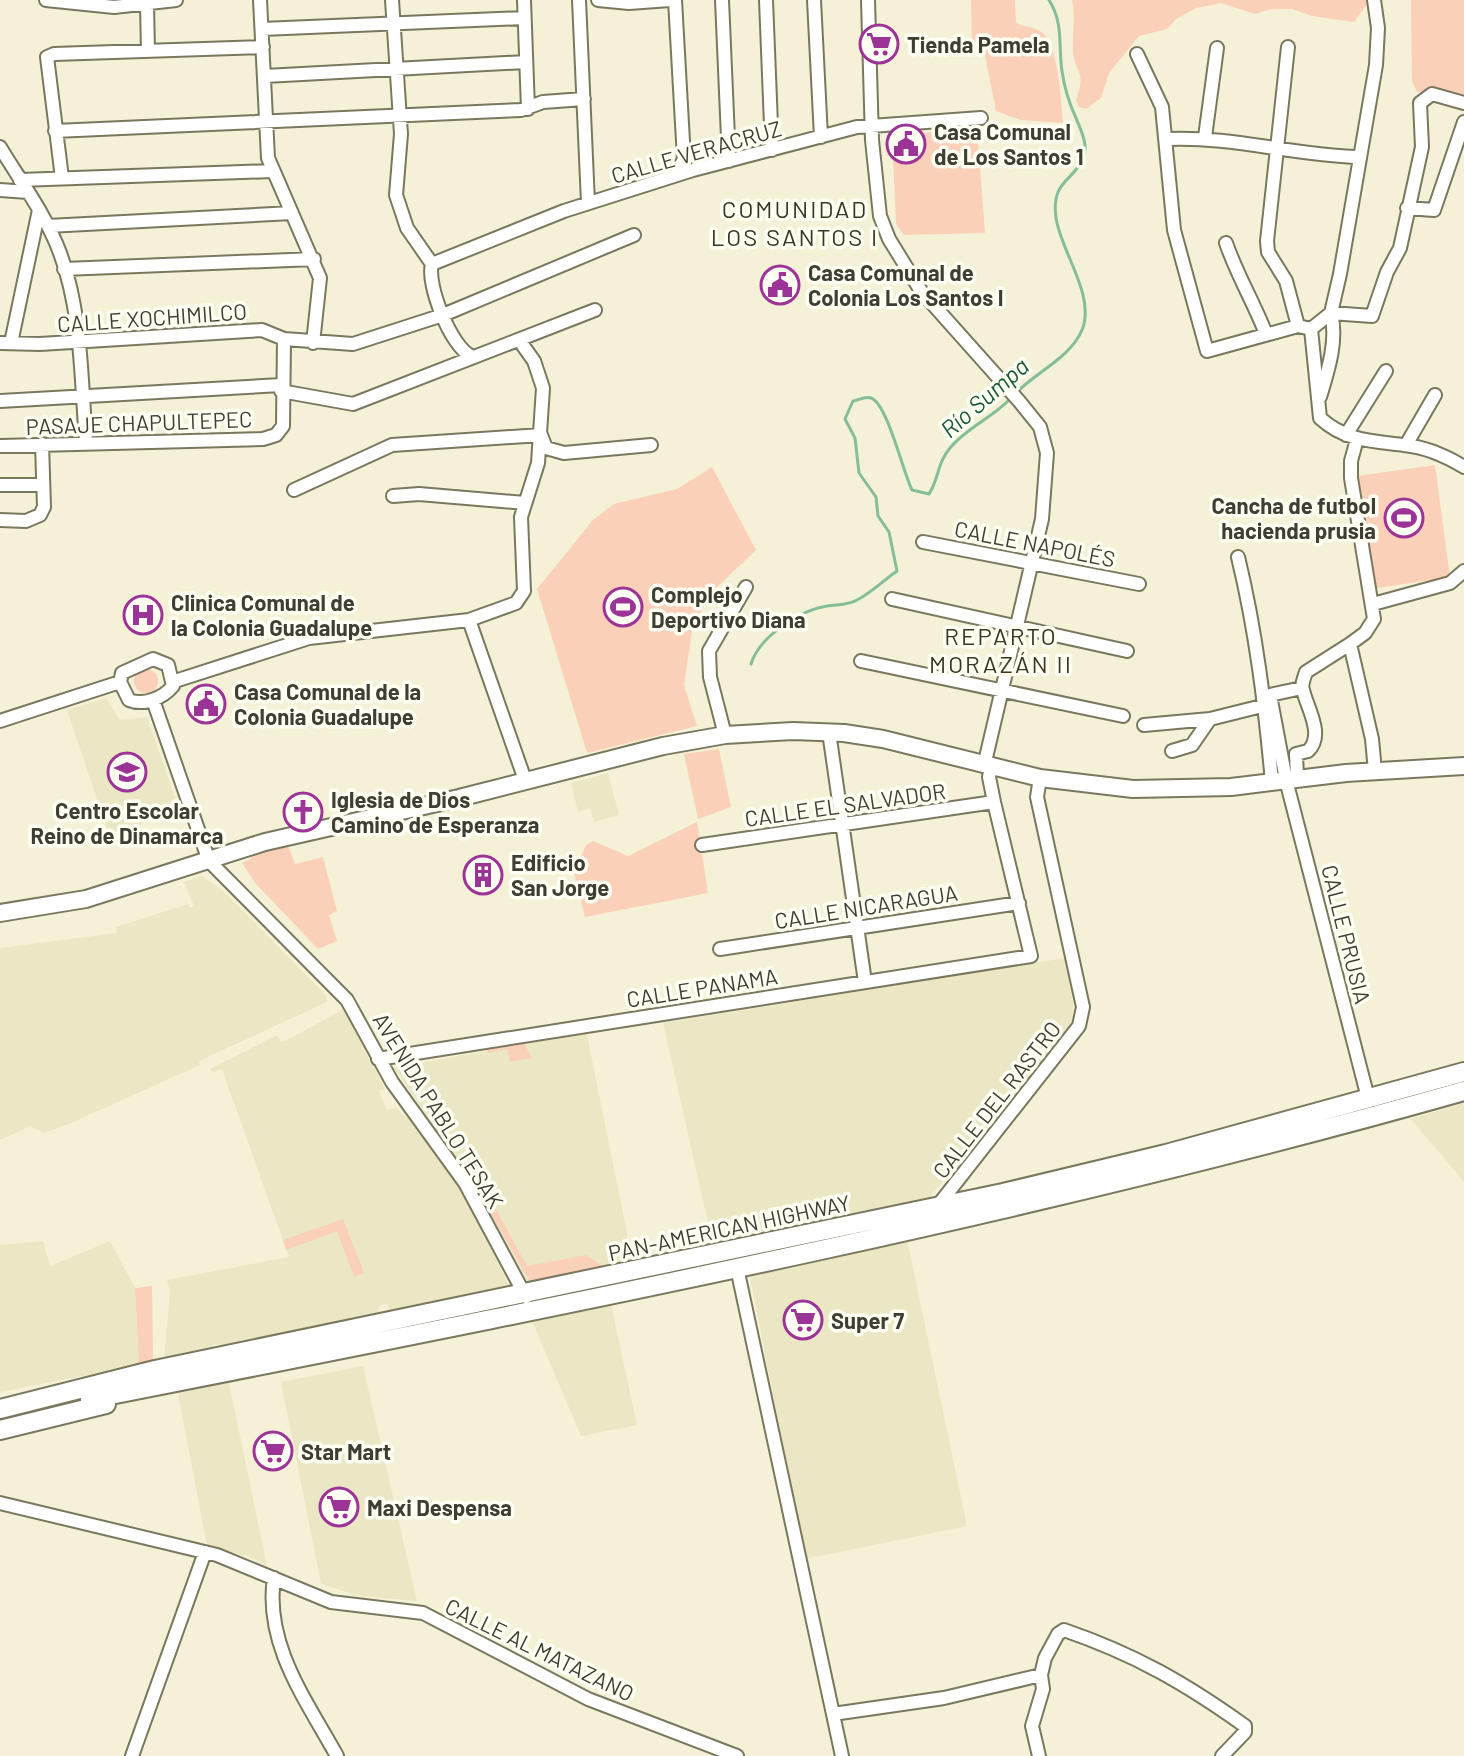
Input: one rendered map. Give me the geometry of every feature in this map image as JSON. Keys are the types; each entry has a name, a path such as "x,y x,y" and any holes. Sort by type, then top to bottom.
{"highway":[{"name":"PAN-AMERICAN HIGHWAY","path":"1032,1195 1166,1154 1464,1072"},
{"name":"PAN-AMERICAN HIGHWAY","path":"0,1409 155,1370 388,1321 526,1303 737,1268 1464,1091"},
{"name":"PAN-AMERICAN HIGHWAY","path":"0,1419 392,1341 526,1303 936,1208 1004,1202"},
{"path":"737,1268 738,1261 748,1254 885,1226 904,1215"},
{"path":"388,1321 380,1332 392,1341"},
{"path":"364,1326 375,1334 365,1347"},
{"path":"0,1397 138,1369 155,1370"},
{"path":"0,1430 191,1379"}],"main road":[{"path":"0,913 121,890 265,842 663,746 725,735 829,732 883,739 1040,778 1097,787 1162,790 1464,766"}],"street":[{"path":"46,0 114,7 176,0"},
{"path":"260,0 272,171 320,278 313,343"},
{"path":"392,0 401,134 396,195 407,228 432,264 429,274 443,315 458,345 471,356"},
{"path":"524,0 528,109"},
{"path":"579,0 588,203"},
{"path":"598,0 629,3 672,0 684,159 676,175"},
{"path":"722,0 729,161"},
{"path":"766,0 772,150"},
{"path":"814,0 821,137"},
{"path":"868,0 875,192 889,239 921,291 1040,427 1047,453 1043,513 999,690 988,766 1019,903"},
{"path":"1317,403 1331,352 1334,325 1331,313 1376,65 1378,28 1374,0"},
{"path":"147,5 148,51"},
{"path":"262,29 524,18"},
{"path":"62,178 47,57 263,47"},
{"path":"1288,47 1268,252 1286,281 1304,327 1320,418 1352,437 1406,445 1445,456 1464,467"},
{"path":"1205,137 1217,48"},
{"path":"1137,54 1162,107 1167,139 1168,196 1174,230 1207,351 1304,327 1331,313 1372,316 1387,272 1400,248 1422,147 1420,103 1432,94 1464,103"},
{"path":"265,76 526,62"},
{"path":"55,131 528,109 543,102 584,99"},
{"name":"CALLE VERACRUZ","path":"432,264 588,203 676,175 873,126 981,118"},
{"path":"1407,208 1434,210 1464,122"},
{"path":"1167,139 1205,137 1279,150 1358,157"},
{"path":"0,147 48,226 64,269 78,341 86,441"},
{"path":"0,190 62,178 272,171"},
{"path":"5,343 39,210"},
{"path":"48,226 292,213"},
{"name":"CALLE XOCHIMILCO","path":"5,343 262,330 284,339 353,344 443,315 634,235"},
{"path":"1226,243 1239,280 1253,302 1266,334"},
{"path":"64,269 314,259"},
{"path":"0,401 281,388 353,404 595,310"},
{"name":"PASAJE CHAPULTEPEC","path":"0,446 86,441 263,439 276,435 283,426 281,388 284,339"},
{"path":"175,681 165,662 153,659 124,670 120,682 129,700 140,703 168,692 175,681 321,635 469,620 521,598 524,591 519,536 525,503 538,463 541,435 540,375 528,349 519,340"},
{"path":"1282,757 1308,751 1314,740 1313,713 1302,688 1306,672 1350,644 1372,624 1373,604 1351,478 1352,437 1386,371"},
{"path":"1406,445 1435,395"},
{"path":"541,435 552,452 614,451 651,445"},
{"path":"294,490 392,445 541,435"},
{"path":"0,520 26,521 40,515 42,444"},
{"path":"0,485 43,485"},
{"path":"393,496 525,503"},
{"name":"CALLE NAPOLÉS","path":"923,542 1139,584"},
{"path":"1238,557 1257,636 1262,706 1285,780"},
{"path":"1373,604 1450,583 1464,571"},
{"path":"725,735 710,677 709,651 746,587"},
{"path":"892,599 1127,651"},
{"path":"469,620 525,780"},
{"path":"1350,644 1372,739 1375,771"},
{"path":"861,661 1123,716"},
{"path":"0,721 120,682"},
{"path":"1285,780 1270,695 1302,688"},
{"name":"AVENIDA PABLO TESAK","path":"153,700 209,861 347,1000 378,1059 465,1183 526,1303"},
{"path":"1144,725 1210,719 1262,706"},
{"path":"1172,751 1192,745 1210,719"},
{"path":"829,732 865,982"},
{"path":"1285,780 1296,754"},
{"name":"CALLE DEL RASTRO","path":"936,1208 1079,1026 1083,1007 1037,797 1040,778"},
{"name":"CALLE PRUSIA","path":"1285,780 1368,1098"},
{"name":"CALLE EL SALVADOR","path":"702,845 994,802"},
{"name":"CALLE NICARAGUA","path":"720,949 1019,903"},
{"name":"CALLE PANAMA","path":"378,1059 1031,956 1019,903"},
{"path":"737,1268 842,1756"},
{"name":"CALLE AL MATAZANO","path":"0,1503 205,1552 331,1602 423,1613 588,1699 729,1754"},
{"path":"132,1756 205,1552"},
{"path":"274,1578 271,1613 278,1643 337,1756"},
{"path":"1039,1756 1032,1726 1043,1689 1041,1675 1045,1658 1061,1631 1123,1650 1206,1698 1245,1726 1245,1732 1222,1756"},
{"path":"833,1714 944,1698 1041,1675"}],"shaded area":[{"path":"971,0 1015,0 1016,23 1038,30 1046,37 1058,73 1063,123 1021,120 996,111 982,41 972,42"},
{"path":"1072,0 1370,0 1354,22 1312,16 1292,9 1271,9 1255,14 1221,3 1196,8 1176,19 1167,29 1139,36 1109,73 1101,98 1086,109 1079,107 1076,100 1080,77 1073,51"},
{"path":"1411,0 1464,0 1464,96 1444,91 1417,92 1412,81"},
{"path":"977,129 985,233 904,235 896,224 892,135"},
{"path":"1435,465 1450,577 1371,589 1357,476"},
{"name":"Complejo Deportivo Diana","path":"712,467 756,550 714,590 693,625 684,685 697,726 587,753 537,589 593,520 614,504 677,489"},
{"path":"146,669 155,672 158,681 155,690 146,693 137,690 134,681 137,672"},
{"name":"Centro Escolar Reino de Dinamarca","path":"106,698 120,720 147,717 180,811 109,835 67,710"},
{"path":"719,749 731,807 698,819 684,754"},
{"path":"608,773 619,815 594,822 590,808 578,812 571,783"},
{"path":"697,822 708,893 585,917 574,873 586,845 593,841 628,856"},
{"path":"288,845 295,864 323,857 337,911 329,915 337,941 318,949 256,884 242,863 251,859 250,855"},
{"path":"202,876 223,891 327,996 327,1002 199,1061 200,1065 69,1124 44,1133 30,1126 0,1140 0,948 117,933 116,927 188,904 190,908 194,906 184,882"},
{"path":"1065,958 1073,1004 1072,1021 1064,1036 927,1200 713,1245 663,1023"},
{"path":"344,1009 385,1089 379,1091 387,1110 396,1107 405,1117 410,1116 440,1157 466,1200 511,1289 391,1313 387,1303 378,1307 379,1316 305,1331 295,1329 292,1333 221,1348 220,1344 213,1345 213,1350 164,1360 170,1292 167,1280 289,1257 223,1072 221,1069 212,1073 210,1069 277,1035 281,1042 287,1040"},
{"path":"583,1033 587,1035 633,1263 527,1281 487,1207 490,1200 485,1189 479,1191 394,1068"},
{"path":"523,1041 532,1058 510,1062 507,1049 487,1053 486,1048"},
{"path":"1464,1103 1464,1182 1411,1119"},
{"path":"491,1200 527,1266 586,1255 607,1269 530,1282 487,1207"},
{"path":"343,1219 364,1273 354,1277 337,1231 286,1250 283,1240"},
{"path":"907,1239 967,1526 805,1559 749,1272"},
{"path":"43,1241 50,1266 110,1241 135,1288 139,1365 0,1392 0,1245"},
{"path":"152,1286 153,1362 139,1365 135,1288"},
{"path":"610,1300 637,1425 581,1436 530,1316"},
{"path":"363,1366 417,1601 360,1596 321,1584 281,1382"},
{"path":"229,1383 267,1566 250,1557 207,1546 178,1394"}],"waterway":[{"name":"Río Sumpa","path":"1016,393 1070,348 1082,330 1085,317 1085,303 1059,231 1055,206 1059,189 1083,159 1085,143 1066,89 1059,26 1049,0"},
{"name":"Río Sumpa","path":"751,664 762,644 782,626 816,609 853,602 897,571 889,532 878,516 876,497 859,473 855,438 845,419 853,401 871,398 877,403 889,425 912,490 929,494 950,448 1010,399"}],"place":[{"name":"Tienda Pamela","path":"879,44"},
{"name":"Casa Comunal de Los Santos 1","path":"906,144"},
{"name":"Casa Comunal de Colonia Los Santos I","path":"780,285"},
{"name":"Cancha de futbol hacienda prusia","path":"1404,518"},
{"name":"Complejo Deportivo Diana","path":"623,607"},
{"name":"Clinica Comunal de la Colonia Guadalupe","path":"143,615"},
{"name":"Casa Comunal de la Colonia Guadalupe","path":"206,704"},
{"name":"Centro Escolar Reino de Dinamarca","path":"127,772"},
{"name":"Iglesia de Dios Camino de Esperanza","path":"303,812"},
{"name":"Edificio San Jorge","path":"483,875"},
{"name":"Super 7","path":"803,1320"},
{"name":"Star Mart","path":"273,1451"},
{"name":"Maxi Despensa","path":"339,1507"}],"district":[{"name":"COMUNIDAD LOS SANTOS I","path":"795,222"},
{"name":"REPARTO MORAZÁN II","path":"1001,649"}]}
